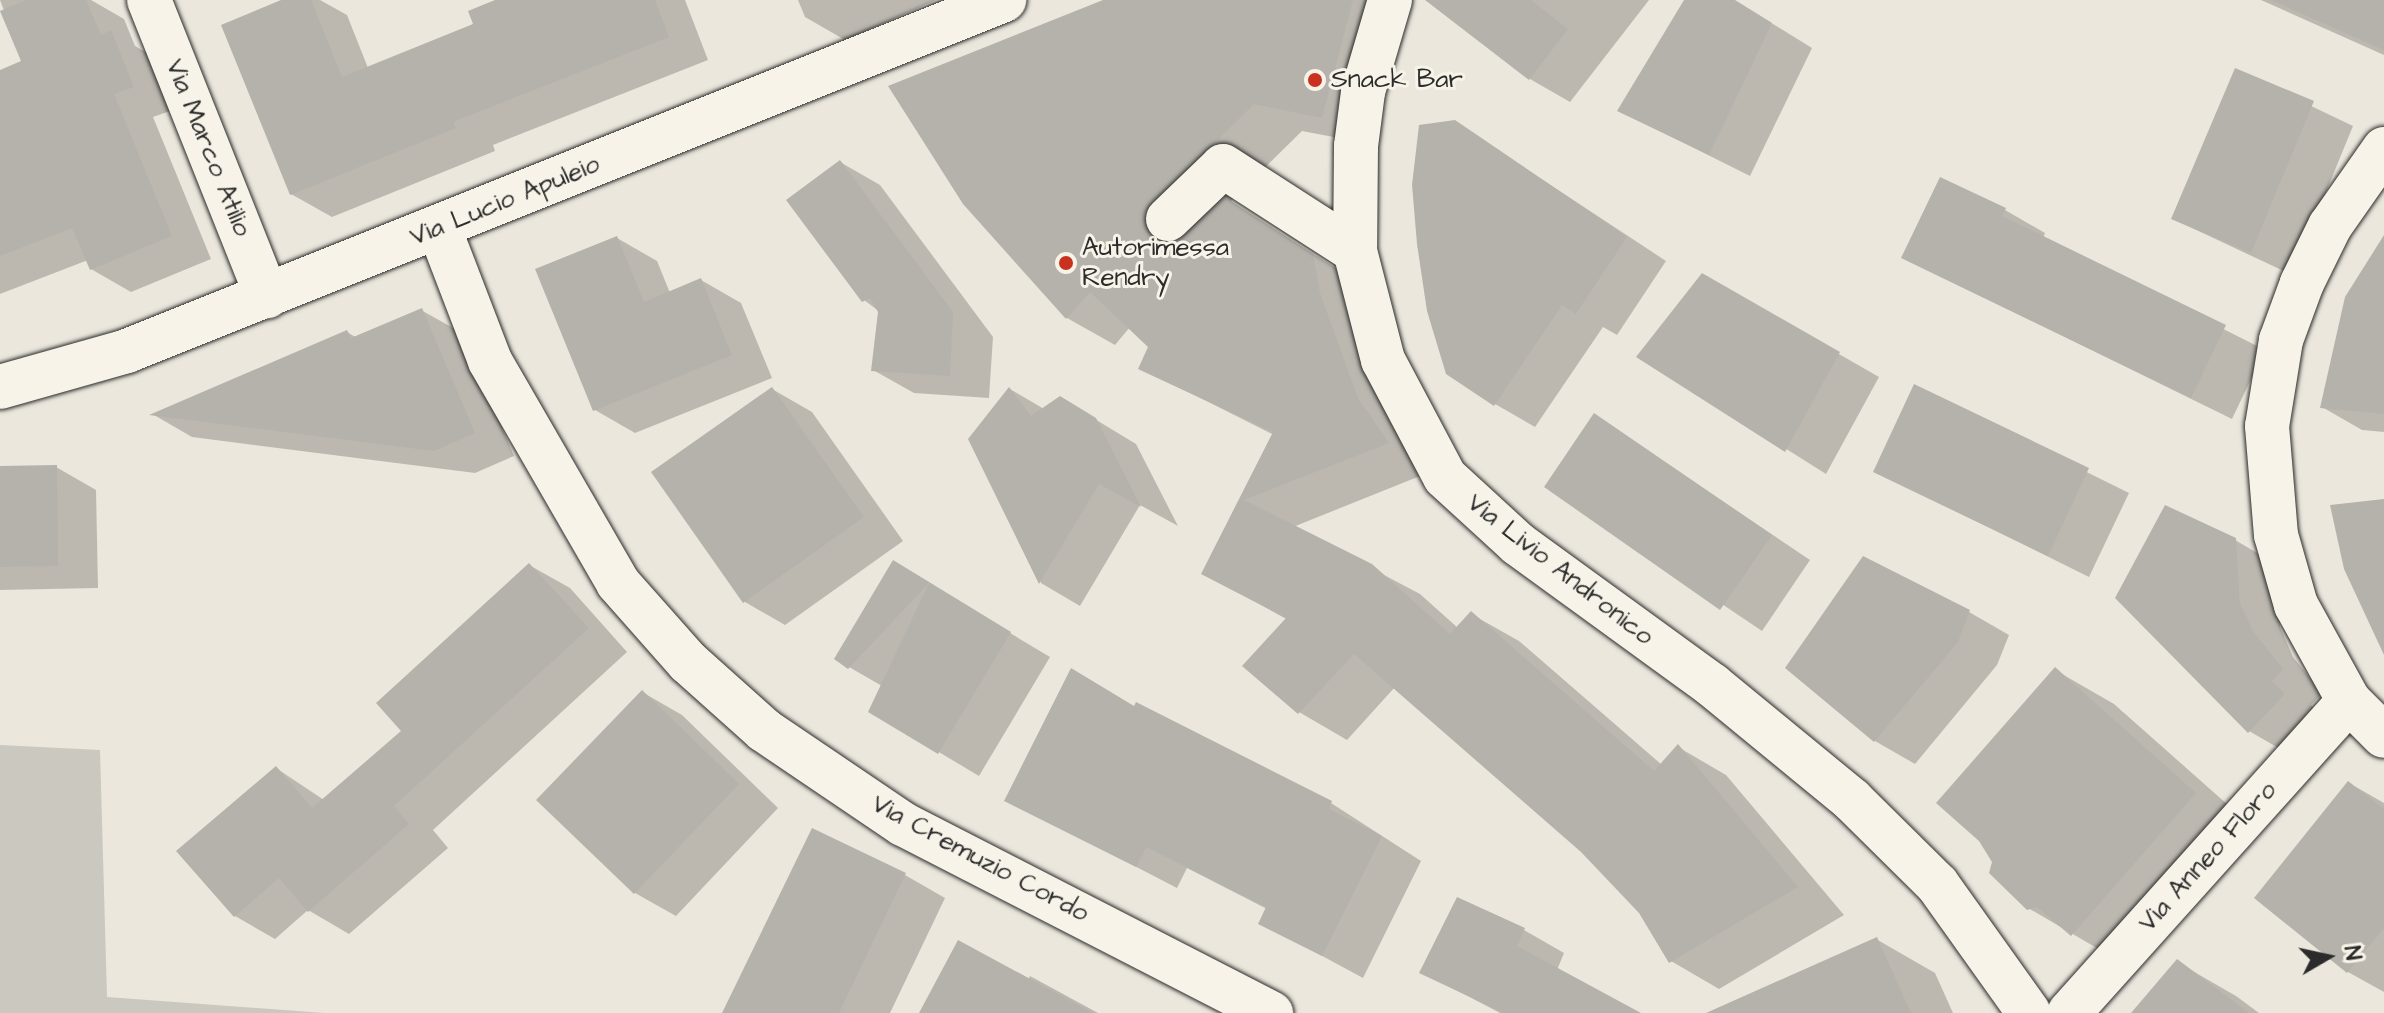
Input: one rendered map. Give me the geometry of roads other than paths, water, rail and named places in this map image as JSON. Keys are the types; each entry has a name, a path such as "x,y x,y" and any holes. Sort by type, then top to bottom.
{"street":[{"name":"Via Marco Atilio","path":"149,0 267,296"},
{"name":"Via Livio Andronico","path":"1390,0 1363,92 1356,146 1355,251 1383,360 1445,477 1518,544 1712,685 1852,800 1937,884 2029,1013"},
{"name":"Via Lucio Apuleio","path":"0,387 127,351 439,228 983,4"},
{"path":"2384,149 2330,226 2302,283 2281,340 2267,426 2274,519 2288,581 2306,628 2349,701 2384,736"},
{"path":"1168,219 1223,166 1355,251"},
{"name":"Via Cremuzio Cordo","path":"439,228 490,361 618,583 688,662 764,730 903,824 1271,1013"},
{"name":"Via Anneo Floro","path":"2069,1013 2349,701"}],"place":[{"name":"Snack Bar","path":"1315,80"},
{"name":"Autorimessa Rendry","path":"1066,263"}]}
